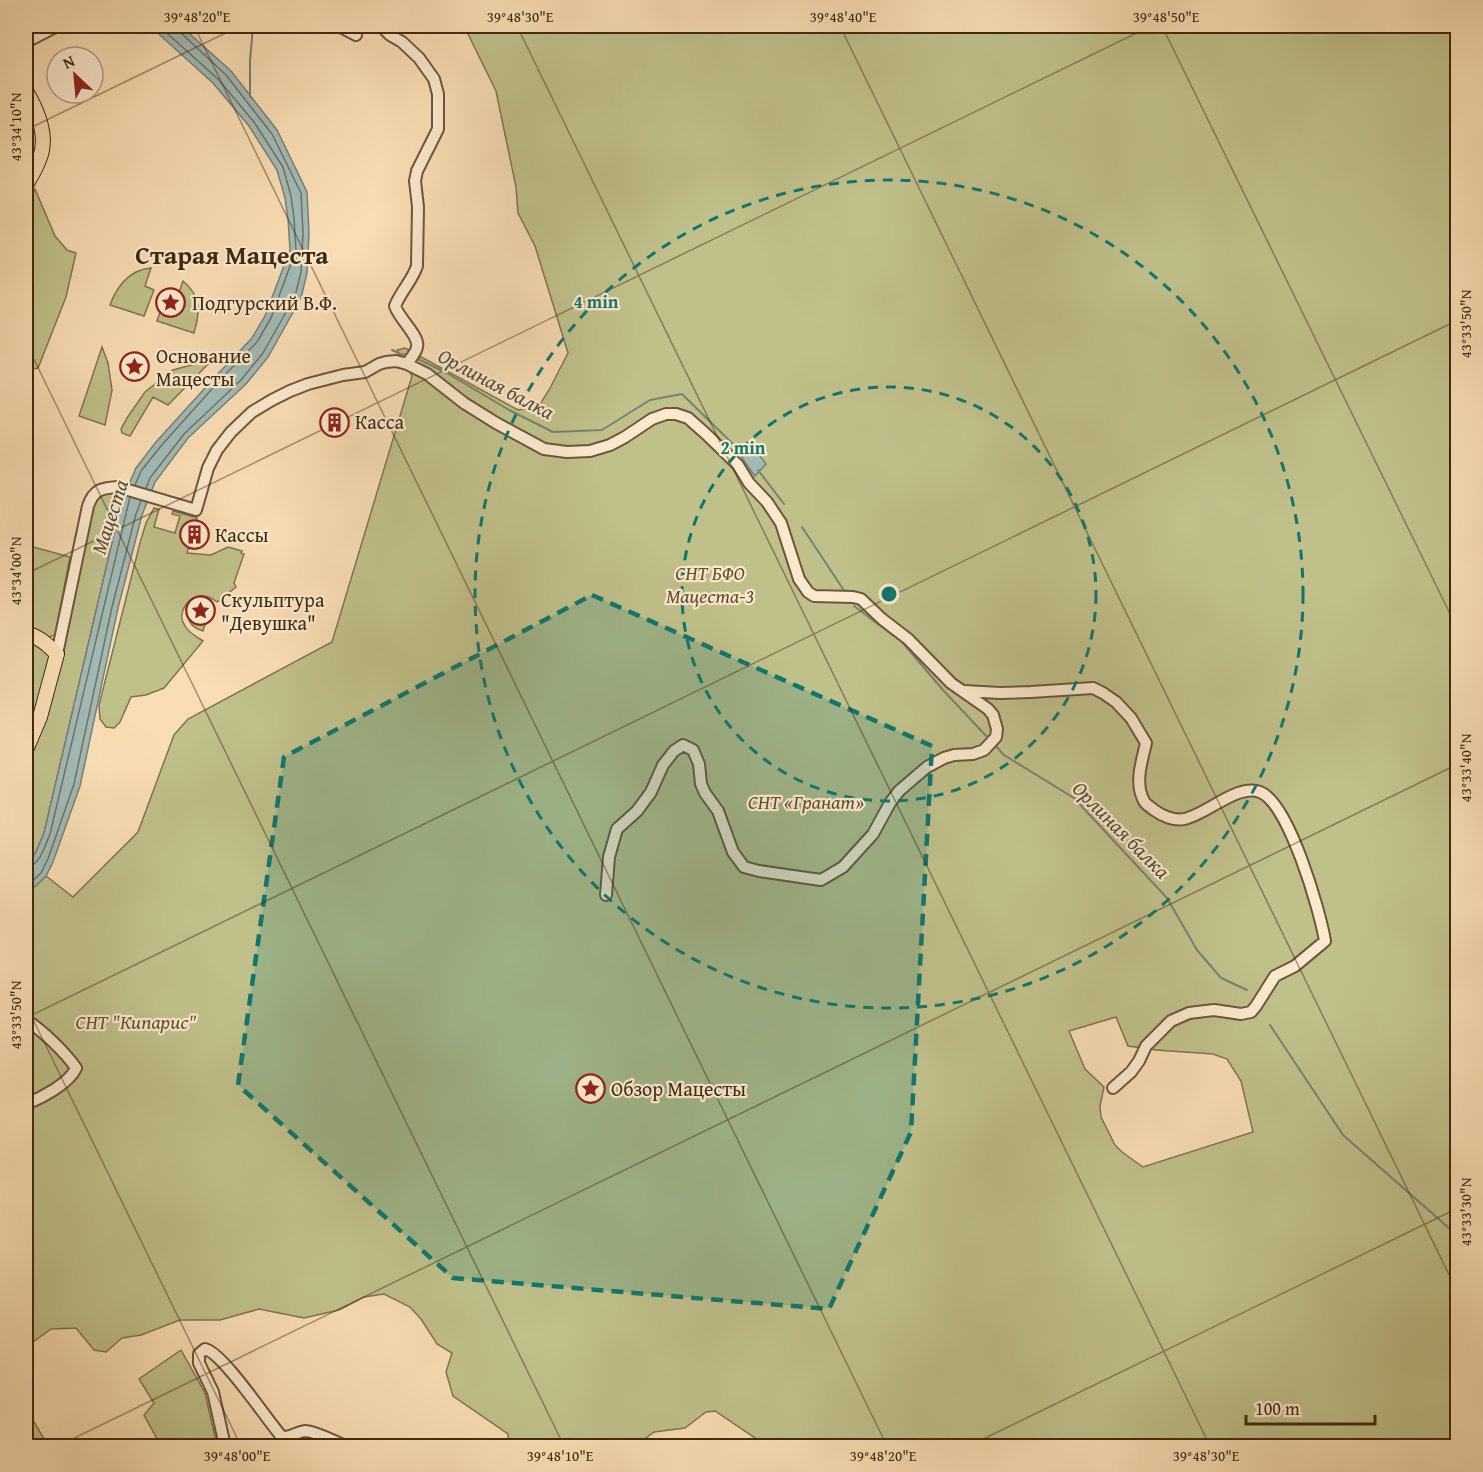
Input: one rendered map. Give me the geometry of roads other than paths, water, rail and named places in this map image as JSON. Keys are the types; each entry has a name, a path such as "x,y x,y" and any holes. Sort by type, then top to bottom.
{"main road":[{"path":"26,92 39,119 43,142 34,172 26,185"},
{"path":"26,633 40,638 57,654 40,717 26,750"}],"street":[{"path":"26,42 57,26"},
{"path":"339,26 356,35"},
{"path":"384,26 390,35 402,42 419,58 434,80 438,94 438,129 417,171 415,181 418,207 417,266 395,306 417,341 417,347 407,364"},
{"path":"57,654 87,506 94,494 107,488 120,488 196,510 208,468 217,450 231,432 252,412 281,395 308,384 365,372 386,362 407,364 427,374 464,403 496,423 544,449 567,452 590,452 609,445 652,419 666,414 688,418 738,465 749,483 767,502 781,523 799,579 808,592 814,596 861,599 908,639 951,683 988,709 993,715 997,729 996,737 984,750 973,754 954,755 927,767 899,791 873,834 843,867 821,880 744,867 733,852 718,811 701,784 699,764 693,750 683,745 674,751 663,765 651,792 637,811 617,829 609,858 606,895"},
{"path":"964,690 1024,693 1093,688 1103,693 1116,702 1131,718 1146,743 1139,775 1144,803 1163,816 1183,820 1239,793 1253,790 1262,792 1276,807 1287,825 1310,880 1325,941 1295,966 1275,976 1251,1012 1242,1014 1205,1011 1188,1013 1171,1021 1146,1046 1131,1072 1113,1088"},
{"path":"26,1020 49,1039 76,1068 73,1075 40,1098 26,1104"},
{"path":"225,1446 213,1392 199,1363 199,1354 205,1349 210,1350 230,1371 282,1437 287,1438 304,1431 345,1446"}],"water":[{"path":"150,26 181,26 231,71 277,130 307,192 309,233 307,273 301,298 268,357 246,384 188,438 155,482 142,515 118,608 80,786 53,862 46,876 26,895 26,865 36,852 44,833 122,500 136,468 156,442 252,338 265,316 290,250 285,198 277,170 249,126 213,83"},
{"path":"739,443 754,448 766,464 755,476 742,457"}],"waterway":[{"path":"250,97 253,26"},
{"name":"Орлиная балка","path":"392,350 408,355"},
{"name":"Орлиная балка","path":"416,358 553,432 602,430 650,400 682,394 740,451"},
{"name":"Орлиная балка","path":"758,470 784,504"},
{"name":"Орлиная балка","path":"802,527 845,592"},
{"name":"Орлиная балка","path":"854,606 902,642 989,739"},
{"name":"Орлиная балка","path":"995,745 1004,755 1074,798 1167,898 1197,950 1221,978 1247,990"},
{"name":"Орлиная балка","path":"1270,1025 1343,1135 1458,1236"}],"place":[{"name":"Подгурский В.Ф.","path":"171,303"},
{"name":"Основание Мацесты","path":"135,367"},
{"name":"Касса","path":"334,422"},
{"name":"Кассы","path":"194,535"},
{"name":"Скульптура \"Девушка\"","path":"200,611"},
{"name":"Обзор Мацесты","path":"590,1089"}],"district":[{"name":"Старая Мацеста","path":"232,255"}],"water label":[{"name":"Мацеста","path":"110,517"}],"park label":[{"name":"СНТ БФО Мацеста-3","path":"710,584"},
{"name":"СНТ «Гранат»","path":"806,802"},
{"name":"СНТ \"Кипарис\"","path":"136,1022"}]}
